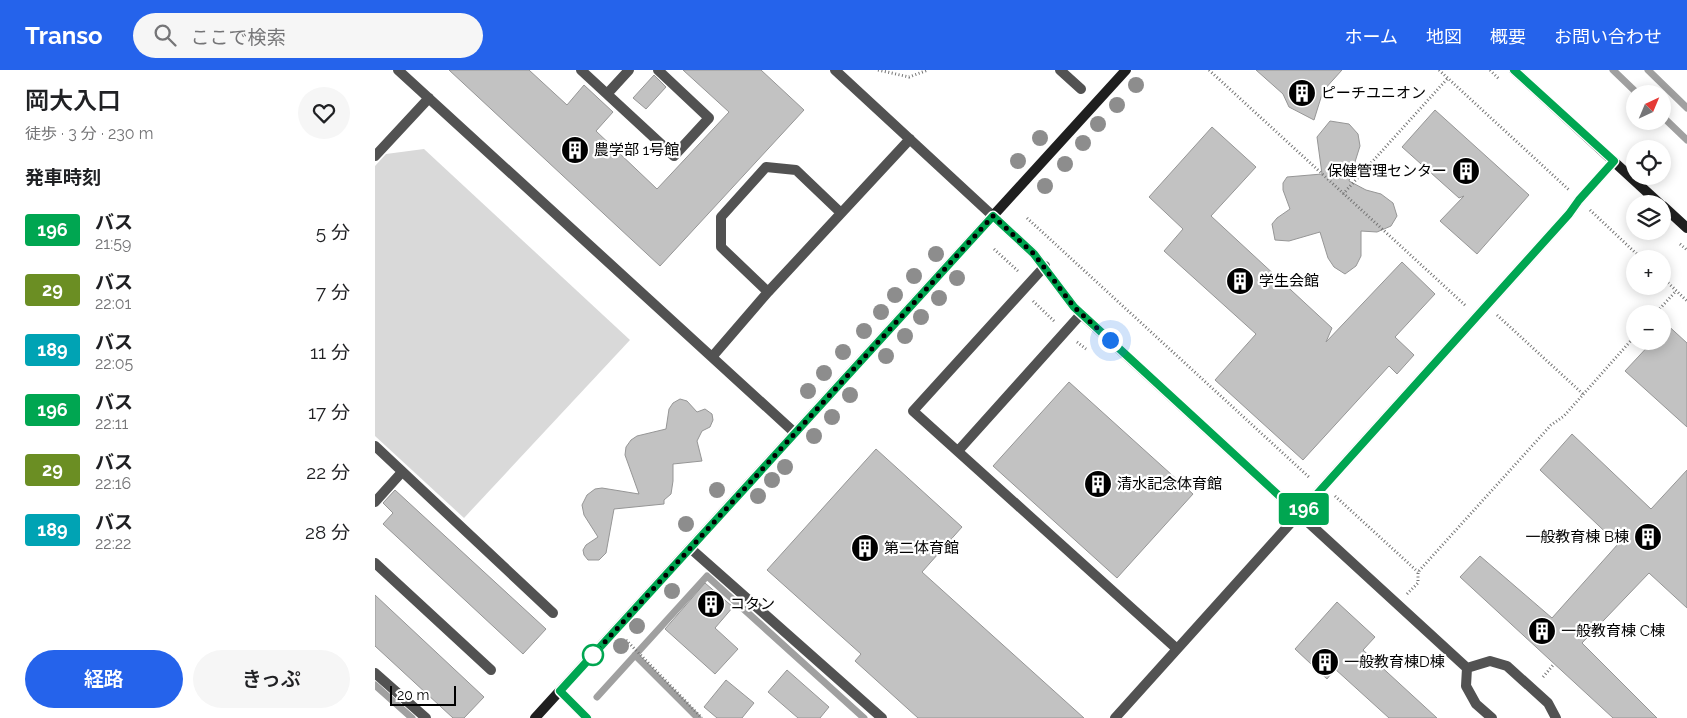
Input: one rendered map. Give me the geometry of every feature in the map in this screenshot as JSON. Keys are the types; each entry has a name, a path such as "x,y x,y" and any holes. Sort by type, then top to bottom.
{"street":[{"path":"581,70 674,156 709,118 658,70"},
{"path":"607,94 629,70"},
{"path":"835,70 1034,254 1081,314 1467,668"},
{"path":"1060,70 1081,88"},
{"path":"535,718 1126,70"},
{"path":"1514,70 1650,195"},
{"path":"405,72 429,98 795,433"},
{"path":"375,156 429,98"},
{"path":"712,357 768,292 910,139"},
{"path":"1115,718 1478,317 1614,161"},
{"path":"768,292 721,247 721,217 766,167 796,170 841,213"},
{"path":"1671,214 1687,228"},
{"path":"1045,266 913,411 1177,649"},
{"path":"958,451 1081,314"},
{"path":"375,446 553,613"},
{"path":"375,502 402,472"},
{"path":"691,548 882,718"},
{"path":"375,563 491,670"},
{"path":"1467,668 1490,661 1507,666 1548,703 1557,718"},
{"path":"1467,668 1466,686 1477,704 1492,718"},
{"path":"375,673 426,718"},
{"path":"560,691 587,718"}],"path":[{"path":"878,70 909,77 928,70"},
{"path":"1209,70 1478,317"},
{"path":"1439,70 1632,250"},
{"path":"1343,194 1448,78"},
{"path":"1027,218 1306,476 1324,486 1417,572 1418,583 1398,604"},
{"path":"1671,286 1687,301"},
{"path":"1663,305 1676,291"},
{"path":"1487,306 1583,394"},
{"path":"1417,572 1551,425 1564,416 1626,346"},
{"path":"637,651 702,718"}],"shaded area":[{"path":"424,149 630,340 464,518 375,436 375,166 386,154"}],"building":[{"name":"農学部 1号館","path":"449,70 529,70 567,105 584,85 613,112 596,131 657,189 729,112 683,70 761,70 804,110 660,266"},
{"name":"ピーチユニオン","path":"1256,70 1342,70 1323,91 1314,120 1289,107 1283,94"},
{"path":"654,75 666,87 646,109 633,98"},
{"name":"保健管理センター","path":"1435,110 1529,195 1477,254 1440,221 1464,196 1459,198 1402,147"},
{"path":"1330,121 1349,124 1358,134 1360,146 1349,181 1366,190 1381,194 1393,203 1397,216 1391,226 1377,232 1361,231 1361,256 1356,266 1345,274 1334,267 1328,258 1320,232 1289,241 1275,240 1272,224 1290,209 1283,190 1283,183 1287,177 1322,174 1317,137"},
{"name":"学生会館","path":"1212,127 1256,167 1211,216 1332,328 1326,342 1402,262 1435,294 1395,337 1414,355 1397,374 1389,366 1303,460 1215,380 1256,334 1164,251 1183,229 1149,197"},
{"path":"1671,328 1687,343 1687,427 1625,371 1645,350 1671,350"},
{"name":"清水記念体育館","path":"1069,382 1193,494 1117,578 993,466"},
{"path":"680,399 687,401 697,412 705,409 712,414 713,420 710,427 702,431 697,441 702,461 673,464 671,494 664,500 664,504 614,509 606,553 599,560 588,560 583,550 586,545 598,537 584,515 582,505 587,495 595,489 602,488 639,494 625,455 626,447 637,436 666,429 669,409 673,403"},
{"name":"一般教育棟 B棟","path":"1572,434 1651,509 1687,470 1687,608 1649,573 1582,643 1657,718 1613,718 1460,577 1480,556 1552,618 1618,544 1540,470"},
{"path":"876,449 962,527 922,572 1084,718 918,718 855,661 861,654 767,570"},
{"path":"395,490 546,629 523,654 383,524 393,513 383,503"},
{"path":"705,583 733,607 715,628 738,649 715,674 665,629"},
{"path":"375,595 484,697 464,718 453,718 375,646"},
{"name":"一般教育棟D棟","path":"1337,602 1375,637 1363,650 1437,718 1389,718 1335,669 1327,679 1295,649"},
{"path":"787,670 829,707 820,718 798,718 768,692"},
{"path":"726,680 754,703 742,718 717,718 704,707"}],"waterway":[{"path":"1613,70 1629,85"},
{"path":"1648,70 1687,108"},
{"path":"1671,125 1687,140"},
{"path":"597,697 707,576 864,718"},
{"path":"635,655 698,718"},
{"path":"375,685 412,718"}],"bus line":[{"name":"196","path":"587,718 560,691 993,216 1045,266 1074,307 1299,514 1478,317 1614,161 1514,70"}],"place":[{"name":"ピーチユニオン","path":"1302,93"},
{"name":"農学部 1号館","path":"575,150"},
{"name":"保健管理センター","path":"1466,171"},
{"name":"学生会館","path":"1240,281"},
{"name":"清水記念体育館","path":"1098,484"},
{"name":"一般教育棟 B棟","path":"1648,537"},
{"name":"第二体育館","path":"865,548"},
{"name":"コタン","path":"711,604"},
{"name":"一般教育棟 C棟","path":"1542,631"},
{"name":"一般教育棟D棟","path":"1325,662"}],"route":[{"path":"593,655 993,216 1034,254 1045,266 1074,307 1110,340"}]}
